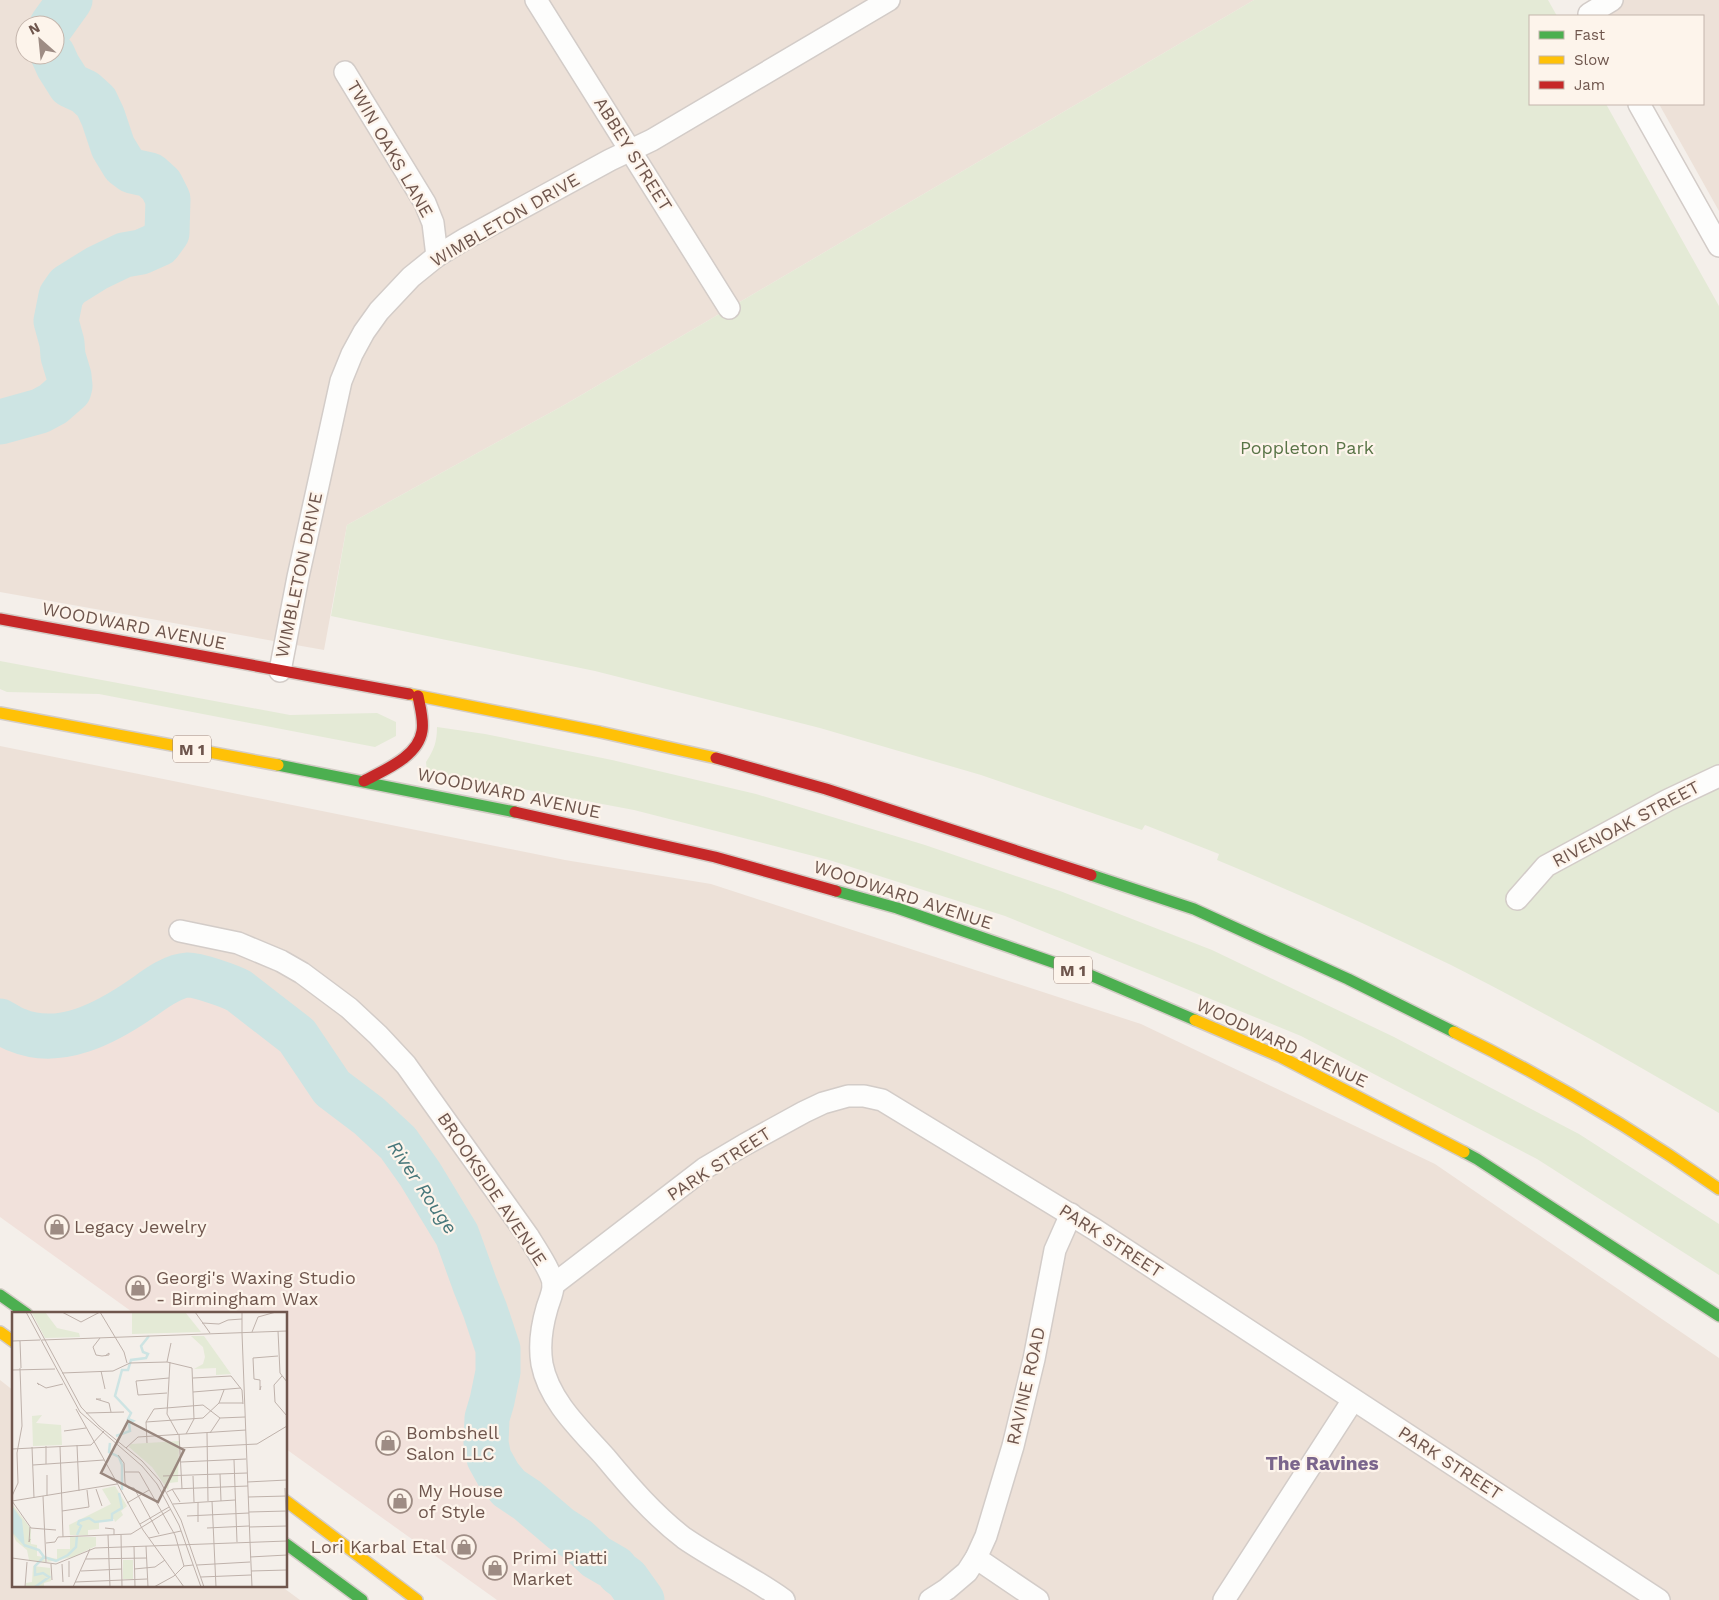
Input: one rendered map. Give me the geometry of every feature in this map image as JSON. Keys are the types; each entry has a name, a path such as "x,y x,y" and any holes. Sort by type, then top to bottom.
{"main road":[{"name":"WOODWARD AVENUE","path":"6,620 418,696 600,732 711,757 826,789 1194,909 1348,979 1510,1060 1669,1154 1719,1189"},
{"path":"0,629 6,620"},
{"path":"364,781 389,767 417,744 422,733 422,719 418,696"},
{"name":"WOODWARD AVENUE","path":"0,714 364,781 586,827 715,857 897,908 1090,975 1281,1057 1477,1159 1719,1316"},
{"path":"0,1295 24,1312"},
{"path":"0,1332 12,1341"},
{"path":"288,1503 417,1600"},
{"path":"288,1545 362,1600"}],"street":[{"name":"ABBEY STREET","path":"536,0 729,308"},
{"name":"WIMBLETON DRIVE","path":"280,671 341,381 346,365 364,332 379,311 406,282 437,256 601,165 660,135 888,0"},
{"path":"1586,10 1612,0"},
{"name":"TWIN OAKS LANE","path":"346,72 425,204 434,223 437,256"},
{"path":"1640,105 1719,246"},
{"name":"RIVENOAK STREET","path":"1517,899 1546,866 1668,800 1719,776"},
{"name":"BROOKSIDE AVENUE","path":"180,931 238,943 281,961 302,973 326,990 378,1035 406,1065 528,1236 544,1263 553,1285 542,1332 540,1349 542,1365 552,1390 568,1415 638,1495 668,1524 696,1545 784,1600"},
{"name":"PARK STREET","path":"553,1285 705,1168 744,1145 823,1103 848,1096 864,1096 882,1100 1071,1214 1659,1600"},
{"name":"RAVINE ROAD","path":"976,1558 986,1536 1012,1446 1034,1359 1055,1250 1071,1214"},
{"path":"1224,1600 1353,1400"},
{"path":"930,1600 948,1589 966,1572 976,1558 1038,1600"}],"shaded area":[{"path":"0,0 1254,0 566,404 347,525 324,650 0,592"},
{"path":"1601,0 1719,0 1719,211 1660,105 1704,105 1704,15 1609,15"},
{"path":"0,746 565,860 711,884 1141,1024 1435,1164 1719,1358 1719,1600 642,1600 627,1579 615,1568 596,1557 578,1540 509,1488 499,1476 489,1458 486,1443 487,1418 492,1401 486,1310 457,1235 420,1174 398,1143 369,1116 332,1088 297,1036 239,991 197,976 187,975 153,990 107,1021 92,1028 60,1035 34,1035 17,1030 0,1021"},
{"path":"187,975 197,976 239,991 297,1035 332,1088 369,1116 398,1143 420,1174 457,1235 498,1349 498,1372 487,1418 486,1443 489,1458 499,1476 638,1600 497,1600 288,1450 288,1312 132,1312 0,1217 0,1021 17,1030 34,1035 60,1035 91,1028 107,1021 153,990"},
{"path":"0,1380 12,1389 12,1588 284,1588 300,1600 0,1600"}],"green space":[{"name":"Poppleton Park","path":"1254,0 1548,0 1556,15 1529,15 1529,105 1607,105 1719,306 1719,1113 1519,1000 1451,965 1393,937 1217,860 1219,854 1145,825 1142,830 981,775 820,728 595,671 331,616 347,525 566,404"},
{"path":"0,661 290,715 377,713 396,722 396,736 375,747 99,694 7,692 0,689"},
{"path":"437,727 485,734 612,760 756,794 925,845 1060,891 1212,950 1394,1037 1579,1134 1719,1224 1719,1275 1537,1159 1301,1036 1005,916 829,860 634,810 427,771 426,762 434,746"}],"waterway":[{"name":"River Rouge","path":"59,15 70,0"},
{"name":"River Rouge","path":"0,422 40,411 53,404 69,390 69,376 56,321 61,296 68,286 97,268 124,255 141,252 159,244 167,233 168,199 161,185 150,175 132,171 124,165 113,147 96,102 85,92 70,85 58,65"},
{"name":"River Rouge","path":"0,1021 15,1029 33,1035 50,1036 66,1034 98,1024 169,981 188,975 214,981 239,991 297,1036 332,1088 369,1116 398,1143 420,1174 457,1235 498,1349 498,1372 487,1418 486,1443 489,1458 499,1476 509,1488 578,1540 596,1557 615,1568 627,1579 642,1600"}],"traffic: fast":[{"path":"278,765 515,812"},
{"path":"1091,875 1194,909 1348,979 1454,1032"},
{"path":"836,891 897,908 1090,975 1195,1020"},
{"path":"1464,1152 1719,1316"},
{"path":"0,1295 24,1312"},
{"path":"288,1545 362,1600"}],"traffic: slow":[{"path":"409,694 600,732 716,758"},
{"path":"0,713 278,765"},
{"path":"1195,1020 1281,1057 1464,1152"},
{"path":"1454,1032 1590,1105 1719,1189"},
{"path":"0,1332 12,1341"},
{"path":"288,1503 417,1600"}],"traffic: jam":[{"path":"0,619 409,694"},
{"path":"364,781 399,762 414,748 422,731 422,714 418,696"},
{"path":"716,758 826,789 1091,875"},
{"path":"515,812 715,857 836,891"}],"place":[{"name":"Legacy Jewelry","path":"57,1227"},
{"name":"Georgi's Waxing Studio - Birmingham Wax","path":"138,1288"},
{"name":"Bombshell Salon LLC","path":"388,1443"},
{"name":"My House of Style","path":"400,1501"},
{"name":"Lori Karbal Etal","path":"464,1547"},
{"name":"Primi Piatti Market","path":"495,1568"}],"district":[{"name":"The Ravines","path":"1322,1463"}]}
